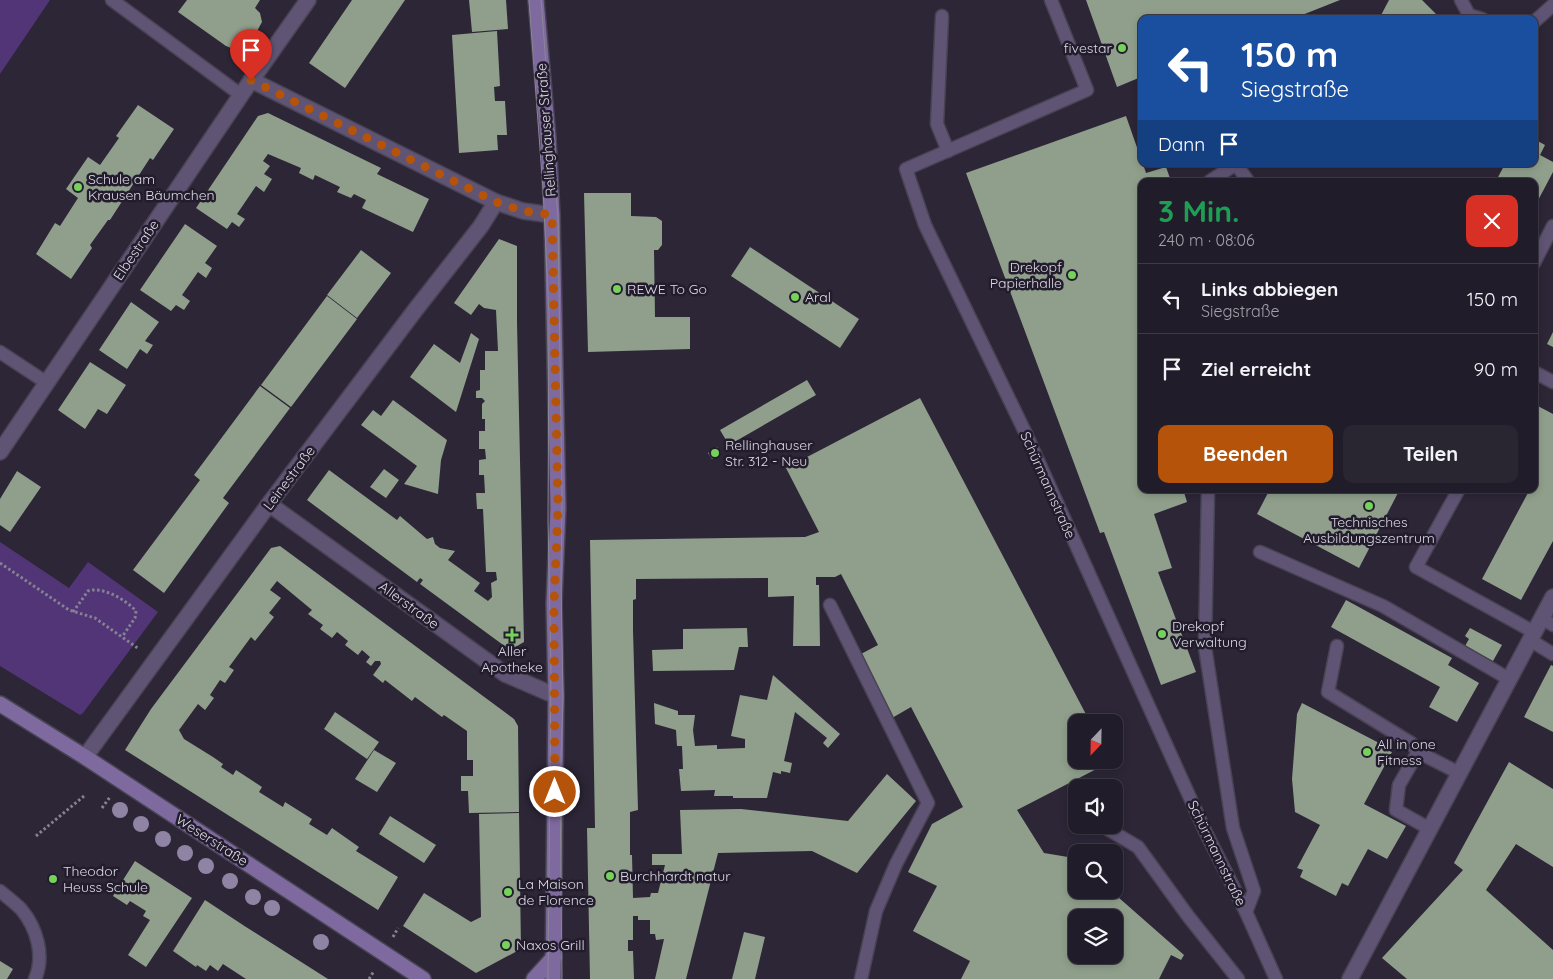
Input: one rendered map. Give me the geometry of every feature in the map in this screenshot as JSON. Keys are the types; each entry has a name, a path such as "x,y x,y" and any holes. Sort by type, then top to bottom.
{"main road":[{"name":"Rellinghauser Straße","path":"536,0 548,138 552,215 558,508 554,604 556,696 553,979"},
{"name":"Weserstraße","path":"0,704 85,757 423,979"},
{"path":"534,979 554,957"}],"street":[{"name":"Elbestraße","path":"0,452 251,80 308,0"},
{"path":"251,80 496,202 523,211 552,215"},
{"name":"Leinestraße","path":"85,757 269,504 481,226 496,202"},
{"name":"Allerstraße","path":"269,504 505,674 556,696"},
{"path":"1350,979 1532,636 1547,621 1553,597"}],"lane":[{"path":"112,0 241,95"},
{"name":"Schürmannstraße","path":"1051,0 1087,90 906,169 925,225 1026,434 1205,831 1246,912 1276,979"},
{"path":"1461,0 1469,15"},
{"path":"1538,18 1553,5"},
{"path":"942,16 937,124 948,152"},
{"path":"1215,178 1231,167"},
{"path":"1238,167 1246,178"},
{"path":"1538,255 1553,226"},
{"path":"0,352 47,383"},
{"path":"1538,374 1553,382"},
{"path":"1208,493 1205,647 1233,828 1254,891 1246,912"},
{"path":"1457,493 1416,567 1532,636 1553,654"},
{"path":"1260,552 1383,606 1509,679"},
{"path":"830,605 928,803 896,864 876,911 861,979"},
{"path":"1337,646 1328,692 1411,743 1418,752 1459,774"},
{"path":"1418,752 1399,785 1396,810 1430,829"},
{"path":"1116,834 1138,847 1188,916 1238,979"},
{"path":"0,891 21,909 33,926 40,952 36,979"}],"path":[{"path":"0,563 73,612 95,618 155,662"},
{"path":"73,612 88,591 99,590 114,596 136,611 135,618 122,637"},
{"path":"36,836 84,796"}],"shaded area":[{"path":"0,0 50,0 0,74"},
{"path":"0,542 69,588 88,562 158,612 80,715 0,666"}],"building":[{"path":"187,0 260,0 255,8 260,13 262,22 251,42 244,48 236,50 226,46 178,12"},
{"path":"352,0 405,0 345,88 309,63"},
{"path":"469,0 506,0 508,29 472,32"},
{"name":"fivestar","path":"1086,0 1340,0 1302,15 1138,15 1138,78 1117,87"},
{"path":"1389,0 1422,0 1437,15 1381,15"},
{"path":"497,31 500,86 494,87 495,101 505,101 507,135 497,135 498,150 459,153 452,35"},
{"path":"138,105 174,129 153,160 150,158 110,220 108,220 90,245 92,248 71,279 36,254 55,223 60,226 78,198 66,189 88,157 100,165 119,138 116,136"},
{"path":"268,113 381,168 377,174 429,199 413,232 362,208 366,200 354,194 351,198 337,192 340,187 315,175 313,180 299,173 301,168 268,154 263,161 270,166 264,174 272,179 264,192 256,186 237,214 245,219 239,227 232,222 227,229 196,208 258,116"},
{"name":"Drekopf Papierhalle","path":"1126,116 1138,150 1138,167 1144,167 1146,173 1166,167 1170,178 1138,178 1138,493 1184,493 1187,502 1154,514 1172,568 1158,572 1196,672 1161,685 1104,532 1100,533 966,173"},
{"path":"1538,141 1545,145 1540,155 1553,162 1553,172 1538,200 1538,178 1498,178 1503,167 1538,167"},
{"path":"584,193 631,193 631,216 656,217 662,221 662,245 658,250 654,250 655,317 690,317 690,349 588,352"},
{"path":"185,224 217,246 205,263 212,268 206,278 198,272 182,295 190,301 184,310 176,305 171,311 140,290"},
{"path":"499,239 517,246 524,642 510,650 420,584 423,580 420,578 417,582 307,500 329,470 397,520 400,516 427,539 433,537 435,544 440,548 455,551 448,560 480,583 474,591 488,601 492,597 491,583 497,580 496,572 486,572 483,509 477,509 476,493 485,493 484,475 479,475 479,460 486,459 485,449 479,449 479,431 485,431 485,419 482,419 482,404 485,401 482,398 476,398 476,391 480,390 480,370 485,370 485,351 498,351 496,310 484,308 479,304 471,315 454,303"},
{"name":"Aral","path":"750,247 859,319 840,348 731,276"},
{"path":"361,250 391,273 357,318 327,295"},
{"path":"327,296 357,319 291,407 261,385"},
{"path":"131,302 159,322 145,341 153,345 147,354 140,349 127,369 99,350"},
{"path":"1553,332 1553,347 1547,344"},
{"path":"471,333 479,339 456,412 410,377 434,344 460,363"},
{"path":"90,362 126,385 107,414 98,409 85,429 58,410"},
{"path":"807,380 816,395 729,445 720,430"},
{"path":"260,386 290,408 223,498 229,503 164,593 133,570 200,480 194,475"},
{"path":"920,398 1086,714 1068,714 1068,769 1096,769 1077,779 1068,779 1068,784 1017,810 1044,853 1068,857 1068,899 1120,899 1184,955 1181,960 1171,955 1159,979 961,979 970,961 913,931 937,886 908,872 932,824 963,807 911,707 892,718 859,655 878,645 841,574 835,577 816,577 816,585 819,585 820,646 793,646 794,596 768,597 768,578 636,579 636,599 633,600 633,630 638,810 630,812 633,898 650,897 651,893 658,893 665,865 652,865 652,854 682,854 680,810 741,809 848,821 887,774 916,801 857,873 812,851 718,853 686,979 655,979 664,939 656,940 655,934 650,934 650,920 638,920 638,916 633,916 633,940 628,940 628,951 633,951 634,979 590,979 587,828 595,828 590,540 805,537 819,532 786,468"},
{"path":"393,400 447,440 441,460 438,494 404,484 417,466 361,425 373,410 381,416"},
{"path":"1538,406 1553,414 1553,541 1521,600 1482,579 1528,493 1538,493"},
{"name":"Rellinghauser Str. 312 - Neu","path":"717,447 721,453 712,459 708,453"},
{"path":"384,469 399,480 386,498 370,487"},
{"path":"17,471 41,487 10,532 0,525 0,499"},
{"path":"1268,493 1398,493 1359,568 1257,514"},
{"path":"280,546 514,719 518,726 519,812 469,813 468,791 461,791 461,776 473,776 473,760 467,760 467,731 444,715 442,717 415,697 412,701 385,680 383,683 373,675 381,664 380,661 375,661 371,666 366,662 370,657 362,650 358,655 345,645 348,641 337,632 332,638 320,629 323,625 308,614 312,610 277,581 270,590 281,598 269,613 274,617 255,641 251,637 229,667 234,670 225,683 220,680 210,695 214,698 205,710 198,704 179,730 184,739 223,764 221,767 233,775 236,770 262,787 259,792 283,807 285,802 312,819 309,824 327,835 332,828 359,847 356,851 398,877 378,910 125,750 151,709 271,548"},
{"path":"1346,600 1452,658 1448,665 1479,683 1457,722 1429,707 1440,687 1331,627"},
{"path":"747,628 748,647 739,647 734,670 653,671 652,650 683,649 683,629"},
{"path":"1470,628 1502,645 1493,661 1465,646 1469,639 1465,636"},
{"path":"1551,665 1553,666 1553,732 1524,717"},
{"path":"773,675 840,734 828,748 823,743 827,738 795,712 784,761 792,763 790,773 781,771 781,774 773,772 767,798 714,796 715,790 681,791 679,769 683,769 682,746 677,746 676,730 655,724 654,703 678,711 678,715 695,715 693,730 695,746 717,745 717,749 745,748 745,739 731,736 740,695 767,700"},
{"path":"1302,703 1381,744 1380,746 1392,752 1364,804 1406,826 1387,859 1368,849 1348,886 1342,883 1336,896 1300,877 1303,870 1297,868 1320,825 1295,812 1292,779 1297,714"},
{"path":"335,712 379,742 367,759 324,729"},
{"path":"374,750 396,763 377,792 355,779"},
{"path":"1509,762 1553,789 1553,867 1516,844 1486,890 1553,950 1553,979 1407,979 1382,958 1463,870 1454,863"},
{"path":"519,813 521,949 476,973 403,926 424,893 471,922 481,917 479,814"},
{"path":"390,816 436,845 424,863 379,834"},
{"path":"135,861 192,898 146,967 128,955 150,920 143,916 146,911 130,901 127,905 113,896"},
{"path":"205,900 328,979 246,979 223,964 218,971 210,965 206,971 197,965 196,967 173,951"},
{"path":"744,932 765,937 755,979 732,979"},
{"path":"0,961 13,969 7,979 0,979"}],"tram line":[{"path":"529,0 543,189 549,315 548,521 551,670 548,979"},
{"path":"541,0 558,218 562,497 563,699 560,787 562,979"}],"place":[{"name":"fivestar","path":"1122,48"},
{"name":"Schule am Krausen Bäumchen","path":"78,187"},
{"name":"Drekopf Papierhalle","path":"1072,275"},
{"name":"REWE To Go","path":"617,289"},
{"name":"Aral","path":"795,297"},
{"name":"Rellinghauser Str. 312 - Neu","path":"715,453"},
{"name":"Technisches Ausbildungszentrum","path":"1369,506"},
{"name":"Drekopf Verwaltung","path":"1162,634"},
{"name":"Aller Apotheke","path":"512,635"},
{"name":"All in one Fitness","path":"1367,752"},
{"name":"Burchhardt natur","path":"610,876"},
{"name":"Theodor Heuss Schule","path":"53,879"},
{"name":"La Maison de Florence","path":"508,892"},
{"name":"Naxos Grill","path":"506,945"}],"route":[{"path":"251,80 496,202 523,211 552,215 558,508 554,604 556,696 555,792"}]}
